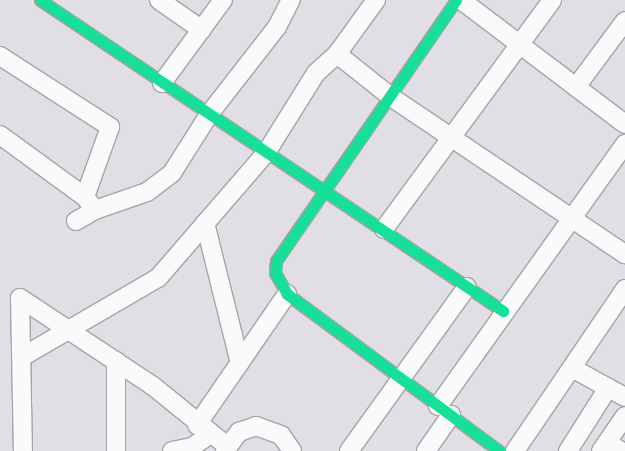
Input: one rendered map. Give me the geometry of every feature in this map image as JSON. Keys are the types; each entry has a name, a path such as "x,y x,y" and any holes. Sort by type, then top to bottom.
{"street":[{"path":"40,0 162,83 210,113 266,153 324,188 503,311"},
{"path":"159,0 202,30"},
{"path":"162,83 223,0"},
{"path":"0,135 90,203 148,192 172,173 210,113 277,27 291,0"},
{"path":"22,357 158,278 266,153 316,73 337,54 376,0"},
{"path":"456,0 391,97 324,188 276,261 275,273 287,294 499,451"},
{"path":"461,0 625,124"},
{"path":"384,229 453,138 552,0"},
{"path":"576,87 625,21"},
{"path":"337,54 391,97 625,254"},
{"path":"0,56 110,127 90,203 76,221"},
{"path":"426,451 445,411 503,311 625,144"},
{"path":"205,223 240,363"},
{"path":"348,451 467,287"},
{"path":"516,451 625,289"},
{"path":"172,451 192,447 240,363 287,294"},
{"path":"23,451 20,298 153,386 226,449 239,432 265,427 281,434 292,451"},
{"path":"116,361 116,451"},
{"path":"572,368 625,397"},
{"path":"568,451 608,388"},
{"path":"610,448 625,416"}],"traffic: fast":[{"path":"40,0 503,311"},
{"path":"456,0 276,261 275,273 287,294 499,451"}]}
